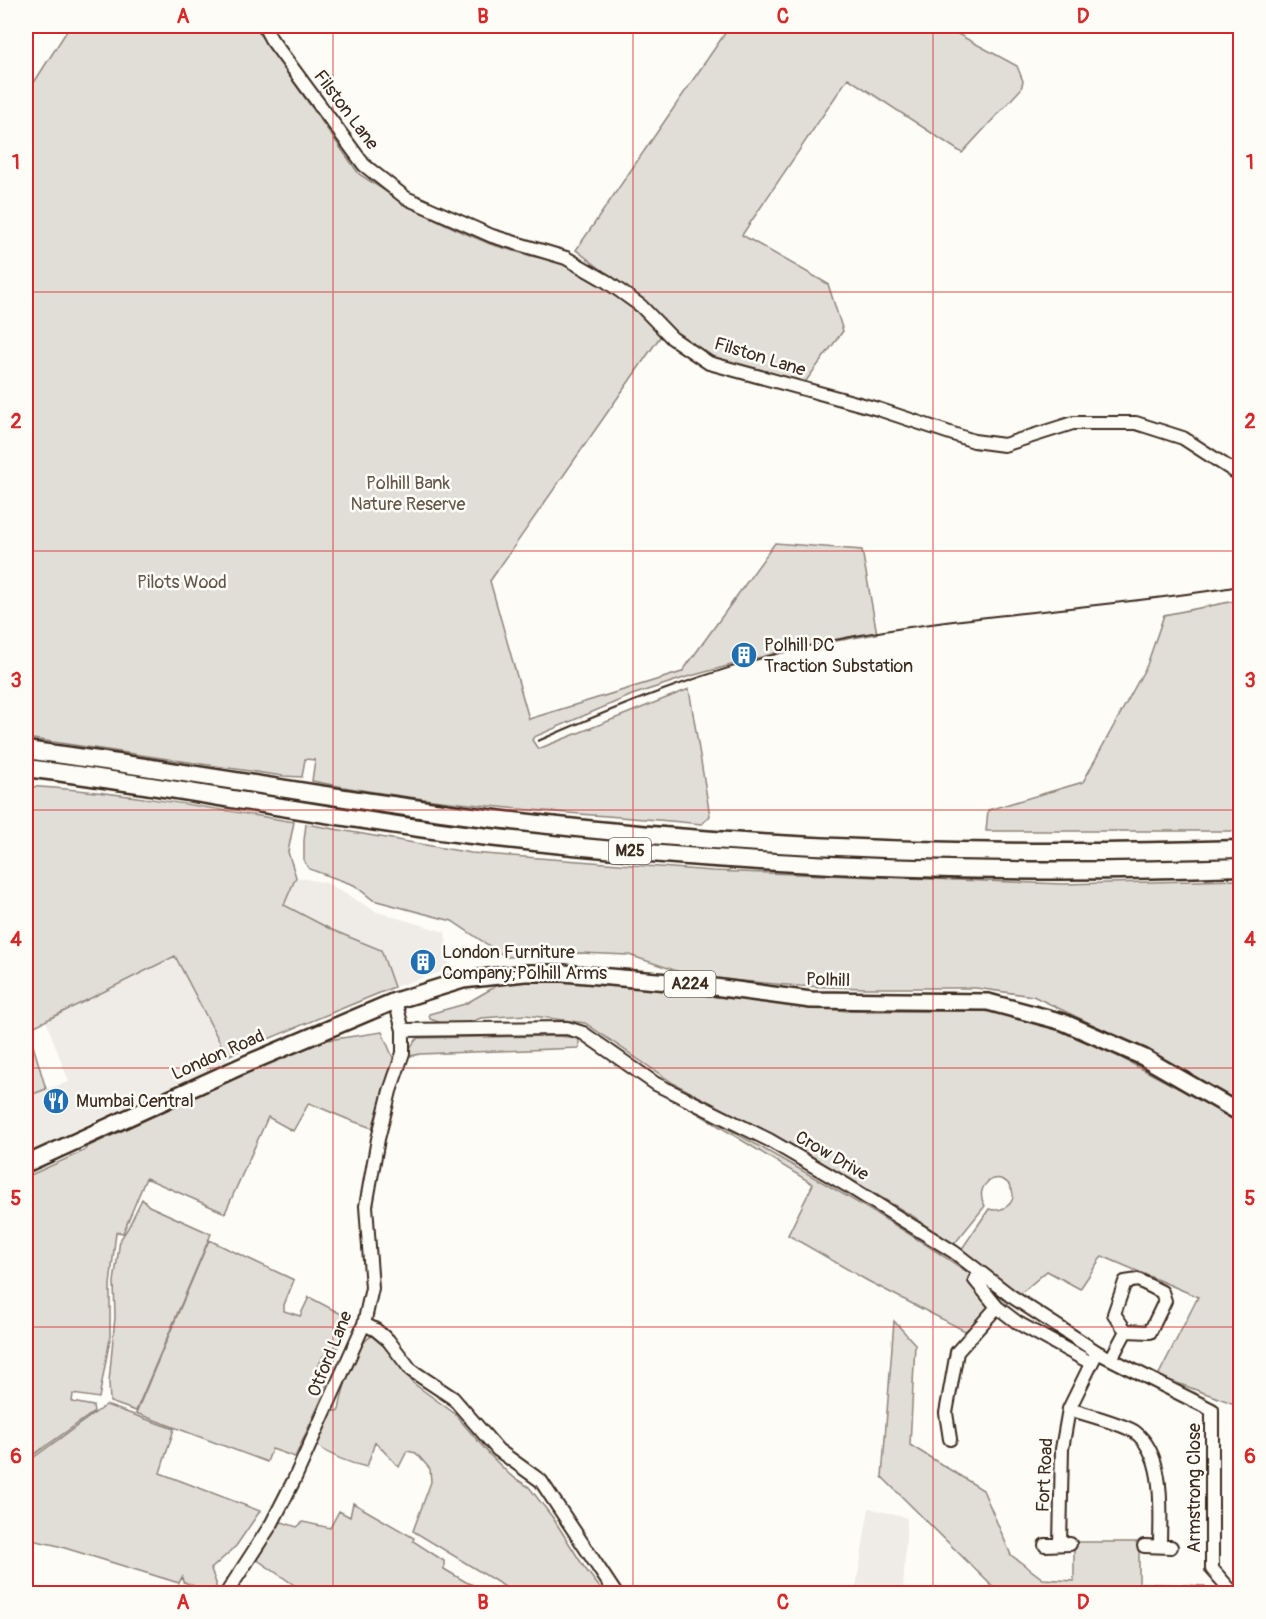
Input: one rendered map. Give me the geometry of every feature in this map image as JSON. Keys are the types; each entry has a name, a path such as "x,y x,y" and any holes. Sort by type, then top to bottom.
{"highway":[{"name":"M25","path":"26,750 381,805 541,825 659,836 809,846 938,851 1089,852 1240,849"},
{"name":"M25","path":"26,768 420,829 685,856 963,870 1240,867"}],"main road":[{"name":"Polhill","path":"395,1001 429,989 478,977 562,973 692,984 811,1000 988,1002 1062,1022 1143,1057 1240,1113"},
{"name":"London Road","path":"26,1164 256,1059 395,1001"}],"street":[{"name":"Filston Lane","path":"264,26 271,39 364,165 406,198 492,236 566,258 606,281 641,306 672,338 709,363 878,409 974,441 1004,445 1073,423 1136,423 1183,438 1240,475"},
{"name":"Otford Lane","path":"226,1593 272,1523 294,1480 364,1324 372,1288 366,1206 386,1108 403,1053 403,1030 395,1001"},
{"name":"Crow Drive","path":"403,1030 567,1028 583,1033 656,1084 769,1140 848,1185 954,1252 1011,1296 1097,1352 1212,1410"},
{"path":"980,1272 975,1280 997,1307 1018,1323 1091,1364"},
{"path":"1138,1280 1162,1292 1165,1301 1150,1332 1126,1331 1114,1314 1125,1282 1138,1280"},
{"path":"950,1439 946,1413 957,1352 997,1307"},
{"path":"364,1324 388,1340 411,1370 453,1398 498,1450 541,1481 616,1593"},
{"path":"1111,1359 1126,1331"},
{"name":"Fort Road","path":"1045,1545 1065,1544 1062,1449 1069,1409 1097,1352"},
{"path":"1069,1409 1134,1431 1149,1450 1159,1476 1166,1546 1144,1546"},
{"name":"Armstrong Close","path":"1212,1410 1212,1569 1234,1593"}],"shaded area":[{"path":"296,877 327,883 377,912 445,932 450,969 394,987 381,950 332,930 283,905"},
{"path":"175,956 229,1064 90,1123 28,1153 26,1148 26,1098 69,1082 46,1021"},
{"path":"869,1508 907,1518 903,1593 855,1593"}],"green space":[{"path":"70,26 254,26 359,174 408,206 462,232 490,244 566,263 636,308 662,334 490,581 529,719 682,672 775,543 862,550 877,634 790,649 687,677 632,695 534,737 532,740 538,749 689,689 710,816 702,824 506,808 360,790 312,781 315,760 305,759 302,777 283,776 26,738 26,95"},
{"path":"730,26 943,26 1017,66 1023,81 1021,89 962,153 848,78 742,235 828,284 843,331 803,385 711,359 678,335 640,299 576,250"},
{"path":"1240,600 1240,831 986,831 988,810 1083,782 1147,665 1164,615"},
{"path":"26,786 194,805 294,822 288,852 296,877 284,905 332,930 381,950 394,987 227,1056 175,956 33,1027 26,1025"},
{"path":"306,824 471,853 713,871 1062,884 1240,880 1240,1103 1142,1048 1033,996 976,988 799,986 730,980 692,976 629,955 580,953 506,957 452,921 373,900 354,885 309,869 304,861"},
{"path":"528,979 663,988 701,995 847,1011 1004,1011 1078,1035 1240,1121 1240,1406 1158,1376 1198,1297 1102,1256 1080,1289 1047,1271 1020,1294 961,1250 989,1209 1000,1210 1011,1201 1013,1192 1005,1181 993,1179 984,1186 982,1199 985,1206 955,1243 948,1242 914,1217 798,1148 673,1083 585,1023 526,1015 481,1018 468,1023 444,1024 430,1019 429,1014 465,1004 505,981"},
{"path":"26,1031 29,1032 46,1089 26,1097"},
{"path":"382,1032 394,1060 372,1128 309,1103 293,1131 268,1117 225,1213 146,1178 123,1233 116,1232 110,1285 110,1339 99,1398 73,1394 72,1402 93,1406 94,1412 26,1460 26,1177 314,1042"},
{"path":"558,1036 579,1038 579,1048 410,1056 411,1046 418,1038"},
{"path":"681,1103 890,1222 1010,1302 965,1331 868,1281 788,1235 813,1184"},
{"path":"142,1199 149,1206 211,1234 136,1411 110,1402 109,1382 115,1317 114,1282 120,1240"},
{"path":"209,1240 294,1280 284,1305 284,1311 300,1316 309,1297 349,1318 336,1352 323,1356 314,1376 314,1381 327,1384 326,1389 295,1457 272,1449 267,1462 136,1413"},
{"path":"894,1321 915,1344 910,1445 983,1490 1011,1555 1043,1579 1074,1581 1074,1542 1139,1542 1139,1583 1205,1586 1205,1593 999,1593 882,1477"},
{"path":"373,1335 395,1358 413,1383 454,1413 510,1475 529,1487 604,1593 515,1593 413,1531 431,1482 430,1469 416,1453 407,1451 399,1467 375,1442 367,1467 340,1459 316,1445 332,1412 339,1410 346,1380 355,1358 366,1340"},
{"path":"106,1405 174,1429 160,1473 260,1511 236,1546 211,1569 216,1583 216,1592 213,1593 183,1582 182,1577 179,1583 55,1545 26,1539 26,1463"},
{"path":"353,1503 414,1538 413,1541 444,1561 444,1569 492,1593 306,1593 256,1559 275,1525 282,1522 297,1527 303,1522 330,1528 339,1511 350,1517"}],"railway":[{"path":"538,741 609,711 718,671 830,641 983,617 1189,594 1240,586"}],"place":[{"name":"Polhill DC Traction Substation","path":"744,655"},
{"name":"London Furniture Company;Polhill Arms","path":"423,962"},
{"name":"Mumbai Central","path":"56,1101"}],"park label":[{"name":"Polhill Bank Nature Reserve","path":"408,493"},
{"name":"Pilots Wood","path":"182,582"}]}
